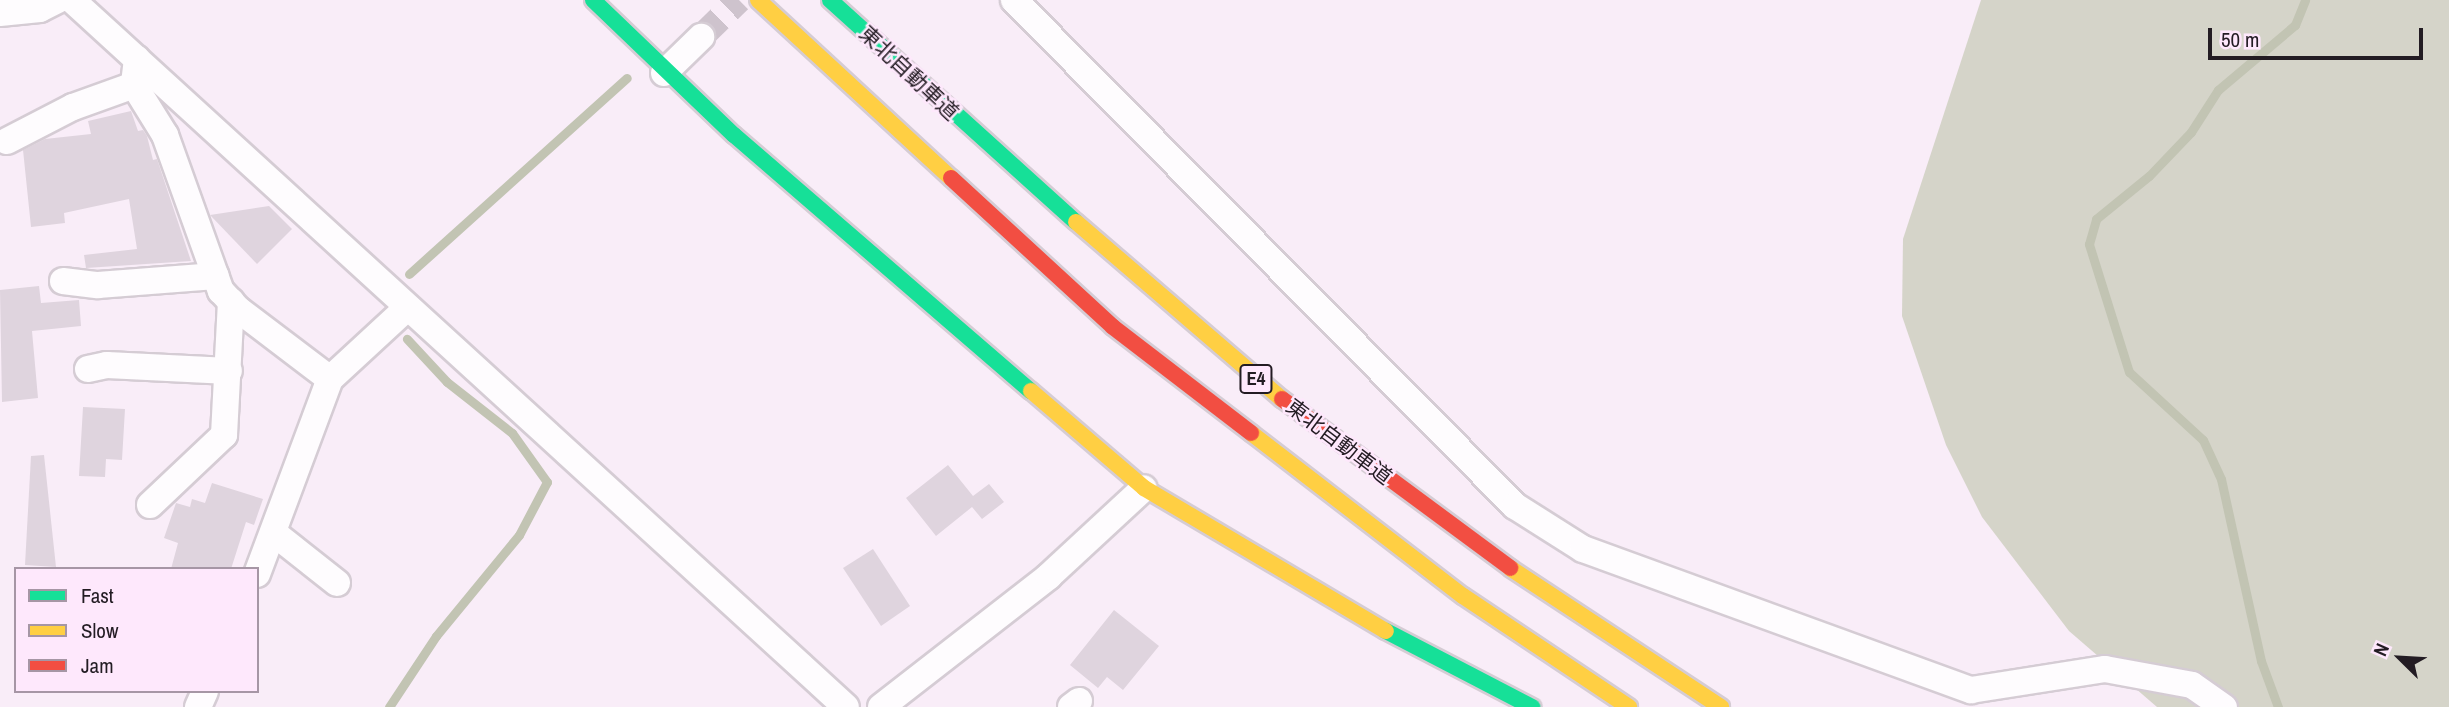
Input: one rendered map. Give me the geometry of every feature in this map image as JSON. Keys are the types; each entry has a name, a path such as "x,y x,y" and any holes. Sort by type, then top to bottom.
{"main road":[{"path":"593,0 664,74 969,342 1144,488 1341,608 1532,707"},
{"name":"E4","path":"758,0 1113,327 1430,572 1629,707"},
{"name":"東北自動車道","path":"830,0 1027,181 1259,382 1514,570 1721,707"}],"street":[{"path":"0,13 40,9 58,0"},
{"path":"72,0 136,72 407,308 846,707"},
{"path":"1014,0 1515,506 1583,549 1972,690 2105,669 2192,685 2224,707"},
{"path":"664,74 701,37"},
{"path":"8,141 136,72"},
{"path":"136,72 165,135 216,276 231,301 330,379"},
{"path":"63,281 98,285 216,276"},
{"path":"150,505 224,435 231,301"},
{"path":"259,570 275,534 330,379 407,308"},
{"path":"88,369 107,365 229,371"},
{"path":"881,707 1049,576 1144,488"},
{"path":"275,534 337,583"}],"shaded area":[{"path":"1981,0 2449,0 2449,707 2157,707 2069,631 1982,517 1946,445 1902,316 1903,239"}],"building":[{"path":"131,111 138,131 143,130 147,136 153,160 157,159 191,261 86,268 84,255 137,249 129,199 64,213 65,223 31,227 23,150 45,139 91,134 88,121"},
{"path":"269,206 292,229 257,264 210,215"},
{"path":"39,286 41,303 79,300 81,326 32,331 38,398 2,402 0,290"},
{"path":"83,407 125,409 122,460 106,459 105,477 79,476"},
{"path":"44,455 56,567 25,565 31,456"},
{"path":"948,465 973,496 989,484 1004,502 982,519 972,507 936,536 906,498"},
{"path":"212,483 263,499 254,525 246,522 232,567 172,567 178,543 164,538 176,503 190,507 192,499 205,503"},
{"path":"873,549 910,606 881,626 843,568"},
{"path":"1114,610 1159,646 1123,690 1107,677 1098,688 1070,665"}],"waterway":[{"path":"2278,707 2261,661 2221,479 2203,440 2129,372 2089,244 2096,219 2149,176 2191,132 2218,90 2295,25 2305,0"},
{"path":"409,274 627,78"},
{"path":"389,707 436,636 519,535 547,482 512,433 447,382 407,339"}],"tunnel":[{"path":"701,37 739,0"}],"traffic: fast":[{"path":"593,0 734,135 1031,391"},
{"path":"830,0 1076,222"},
{"path":"1386,631 1532,707"}],"traffic: slow":[{"path":"758,0 951,178"},
{"path":"1076,222 1282,399"},
{"path":"1031,391 1144,488 1386,631"},
{"path":"1251,433 1463,596 1629,707"},
{"path":"1510,568 1721,707"}],"traffic: jam":[{"path":"951,178 1113,327 1251,433"},
{"path":"1282,399 1510,568"}]}
